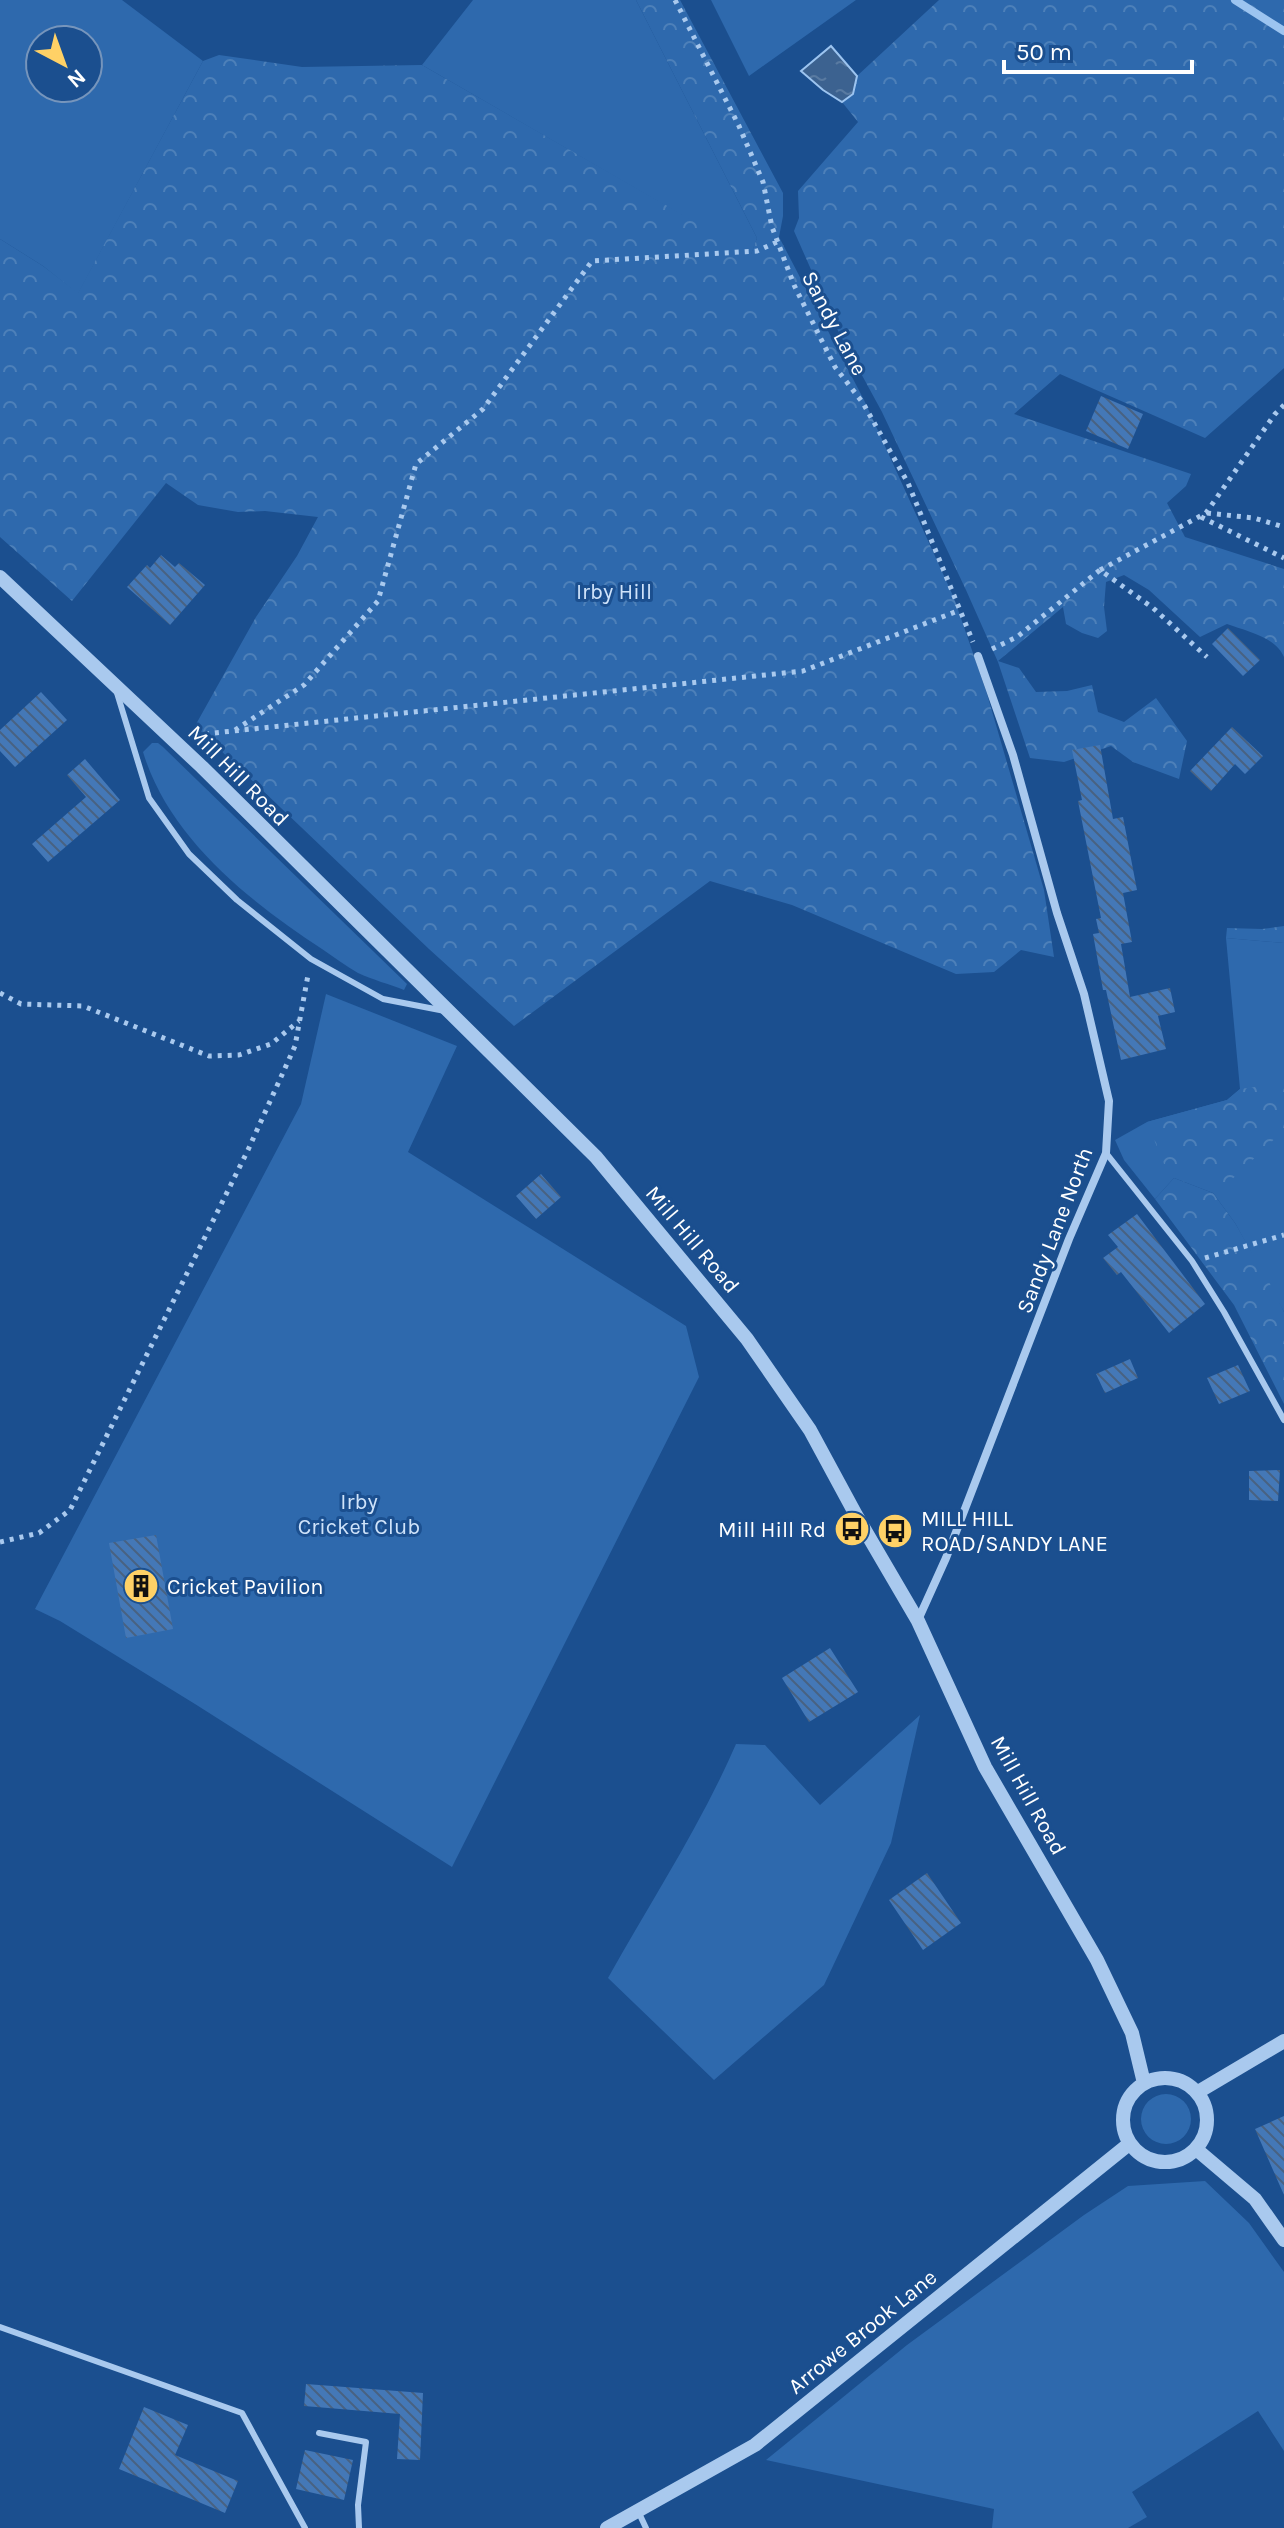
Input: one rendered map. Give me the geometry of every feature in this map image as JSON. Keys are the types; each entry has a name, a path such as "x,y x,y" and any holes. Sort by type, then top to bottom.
{"street":[{"name":"Mill Hill Road","path":"0,577 171,738 596,1157 747,1339 810,1430 918,1621 985,1767 1097,1960 1132,2033 1144,2083"},
{"name":"Sandy Lane North","path":"918,1621 946,1558 1069,1239 1106,1153 1109,1101 1084,994 1057,913 1013,755 978,656"},
{"path":"1198,2092 1284,2041"},
{"path":"1168,2077 1198,2092 1208,2123 1196,2149 1177,2160 1162,2163 1129,2144 1122,2117 1137,2087 1144,2083 1168,2077"},
{"name":"Arrowe Brook Lane","path":"607,2528 755,2445 1129,2144"},
{"path":"1196,2149 1255,2199 1284,2240"}],"lane":[{"path":"113,682 149,798 189,854 237,900 311,959 383,999 452,1013"},
{"path":"1106,1153 1192,1261 1284,1420"},
{"path":"0,2327 242,2413 305,2528"},
{"path":"319,2433 366,2442 358,2505 359,2528"},
{"path":"638,2511 646,2528"}],"path":[{"name":"Sandy Lane","path":"675,0 739,126 763,182 772,227 794,285 835,367 863,403 908,483 978,656"},
{"path":"233,732 304,685 378,601 416,464 483,409 592,261 757,251 777,242"},
{"path":"978,656 1017,637 1100,570 1203,515 1284,405"},
{"path":"1203,515 1254,518 1284,527"},
{"path":"1203,515 1284,558"},
{"path":"1100,570 1153,608 1207,657"},
{"path":"171,738 803,671 960,610"},
{"path":"0,1542 39,1533 70,1510 248,1150 295,1046 311,959"},
{"path":"0,993 21,1004 83,1006 209,1056 239,1055 271,1044 300,1021"},
{"path":"1192,1261 1284,1235"}],"green space":[{"path":"0,0 122,0 203,61 78,294 43,266 0,239"},
{"path":"473,0 636,0 757,238 751,255 422,65"},
{"name":"Irby Hill","path":"636,0 680,0 783,193 779,237 864,400 954,598 987,694 1044,890 1054,957 1021,950 994,972 956,974 792,905 710,881 514,1026 195,726 256,617 297,556 318,517 265,511 238,512 198,505 166,483 72,601 0,537 0,239 78,293 203,61 219,55 302,67 422,65 751,254 757,238"},
{"path":"711,0 856,0 749,76"},
{"path":"939,0 1284,0 1284,368 1205,438 1060,374 1014,414 1191,474 1186,486 1167,503 1185,537 1284,569 1284,657 1274,644 1227,624 1200,637 1149,590 1124,575 1106,582 1104,607 1107,631 1098,638 1066,624 1063,607 998,661 1019,668 1036,692 1067,691 1092,685 1098,712 1124,722 1156,698 1187,741 1179,779 1133,762 1111,746 1064,762 1030,758 998,662 966,590 882,412 839,333 794,231 799,218 798,191 858,122 842,102 853,93 857,76"},
{"path":"152,743 163,747 407,984 404,990 349,967 267,910 215,865 192,840 155,783 143,752"},
{"path":"1284,926 1284,943 1226,938 1227,928"},
{"path":"1226,938 1284,943 1284,1312 1235,1223 1213,1193 1174,1178 1155,1199 1124,1160 1115,1140 1147,1122 1227,1100 1240,1089"},
{"name":"Irby Cricket Club","path":"326,994 457,1046 408,1152 686,1326 699,1377 452,1867 195,1704 60,1621 35,1609 301,1104"},
{"path":"1284,1083 1284,1130 1226,1185 1164,1164 1147,1122 1227,1100 1240,1089"},
{"path":"1174,1178 1213,1193 1235,1223 1274,1291 1284,1312 1284,1404 1234,1305 1155,1199"},
{"path":"920,1715 891,1843 824,1985 714,2080 608,1978 691,1833 736,1744 765,1745 820,1805"},
{"path":"1166,2094 1184,2101 1191,2119 1184,2137 1166,2144 1148,2137 1141,2119 1148,2101"},
{"path":"1205,2181 1249,2223 1284,2272 1284,2451 1258,2411 1132,2492 1147,2517 1128,2528 992,2528 994,2509 766,2460 907,2345 1128,2186"}],"water":[{"path":"831,46 857,76 853,94 842,102 801,71"}],"building":[{"path":"1101,396 1143,414 1128,449 1086,431"},
{"path":"161,555 175,567 179,563 205,585 170,625 127,587"},
{"path":"1228,628 1260,660 1243,676 1212,644"},
{"path":"41,692 67,720 15,767 0,751 0,730"},
{"path":"1232,727 1263,756 1245,774 1235,764 1211,791 1190,771"},
{"path":"1100,745 1113,819 1123,817 1137,890 1123,893 1132,942 1121,944 1130,997 1170,988 1175,1012 1158,1016 1166,1049 1121,1060 1093,934 1099,933 1096,919 1101,918 1078,801 1082,800 1072,750"},
{"path":"85,759 120,800 48,862 32,844 86,797 67,775"},
{"path":"541,1174 561,1197 536,1219 516,1196"},
{"path":"1137,1214 1205,1304 1169,1333 1121,1272 1117,1275 1103,1258 1118,1247 1108,1235"},
{"path":"1130,1359 1138,1378 1105,1393 1096,1374"},
{"path":"1238,1365 1250,1391 1219,1404 1207,1378"},
{"path":"1280,1470 1278,1501 1249,1500 1249,1471"},
{"name":"Cricket Pavilion","path":"156,1535 173,1629 126,1638 109,1543"},
{"path":"830,1648 858,1692 809,1722 782,1678"},
{"path":"927,1873 961,1923 923,1950 889,1900"},
{"path":"1284,2116 1284,2195 1255,2129"},
{"path":"306,2384 423,2393 420,2460 397,2459 400,2414 304,2406"},
{"path":"144,2407 188,2425 175,2455 238,2481 225,2513 119,2469"},
{"path":"305,2450 353,2460 344,2500 296,2489"}],"waterway":[{"path":"1235,0 1284,31"}],"place":[{"name":"Mill Hill Rd","path":"852,1529"},
{"name":"MILL HILL ROAD/SANDY LANE","path":"895,1531"},
{"name":"Cricket Pavilion","path":"141,1586"}]}
